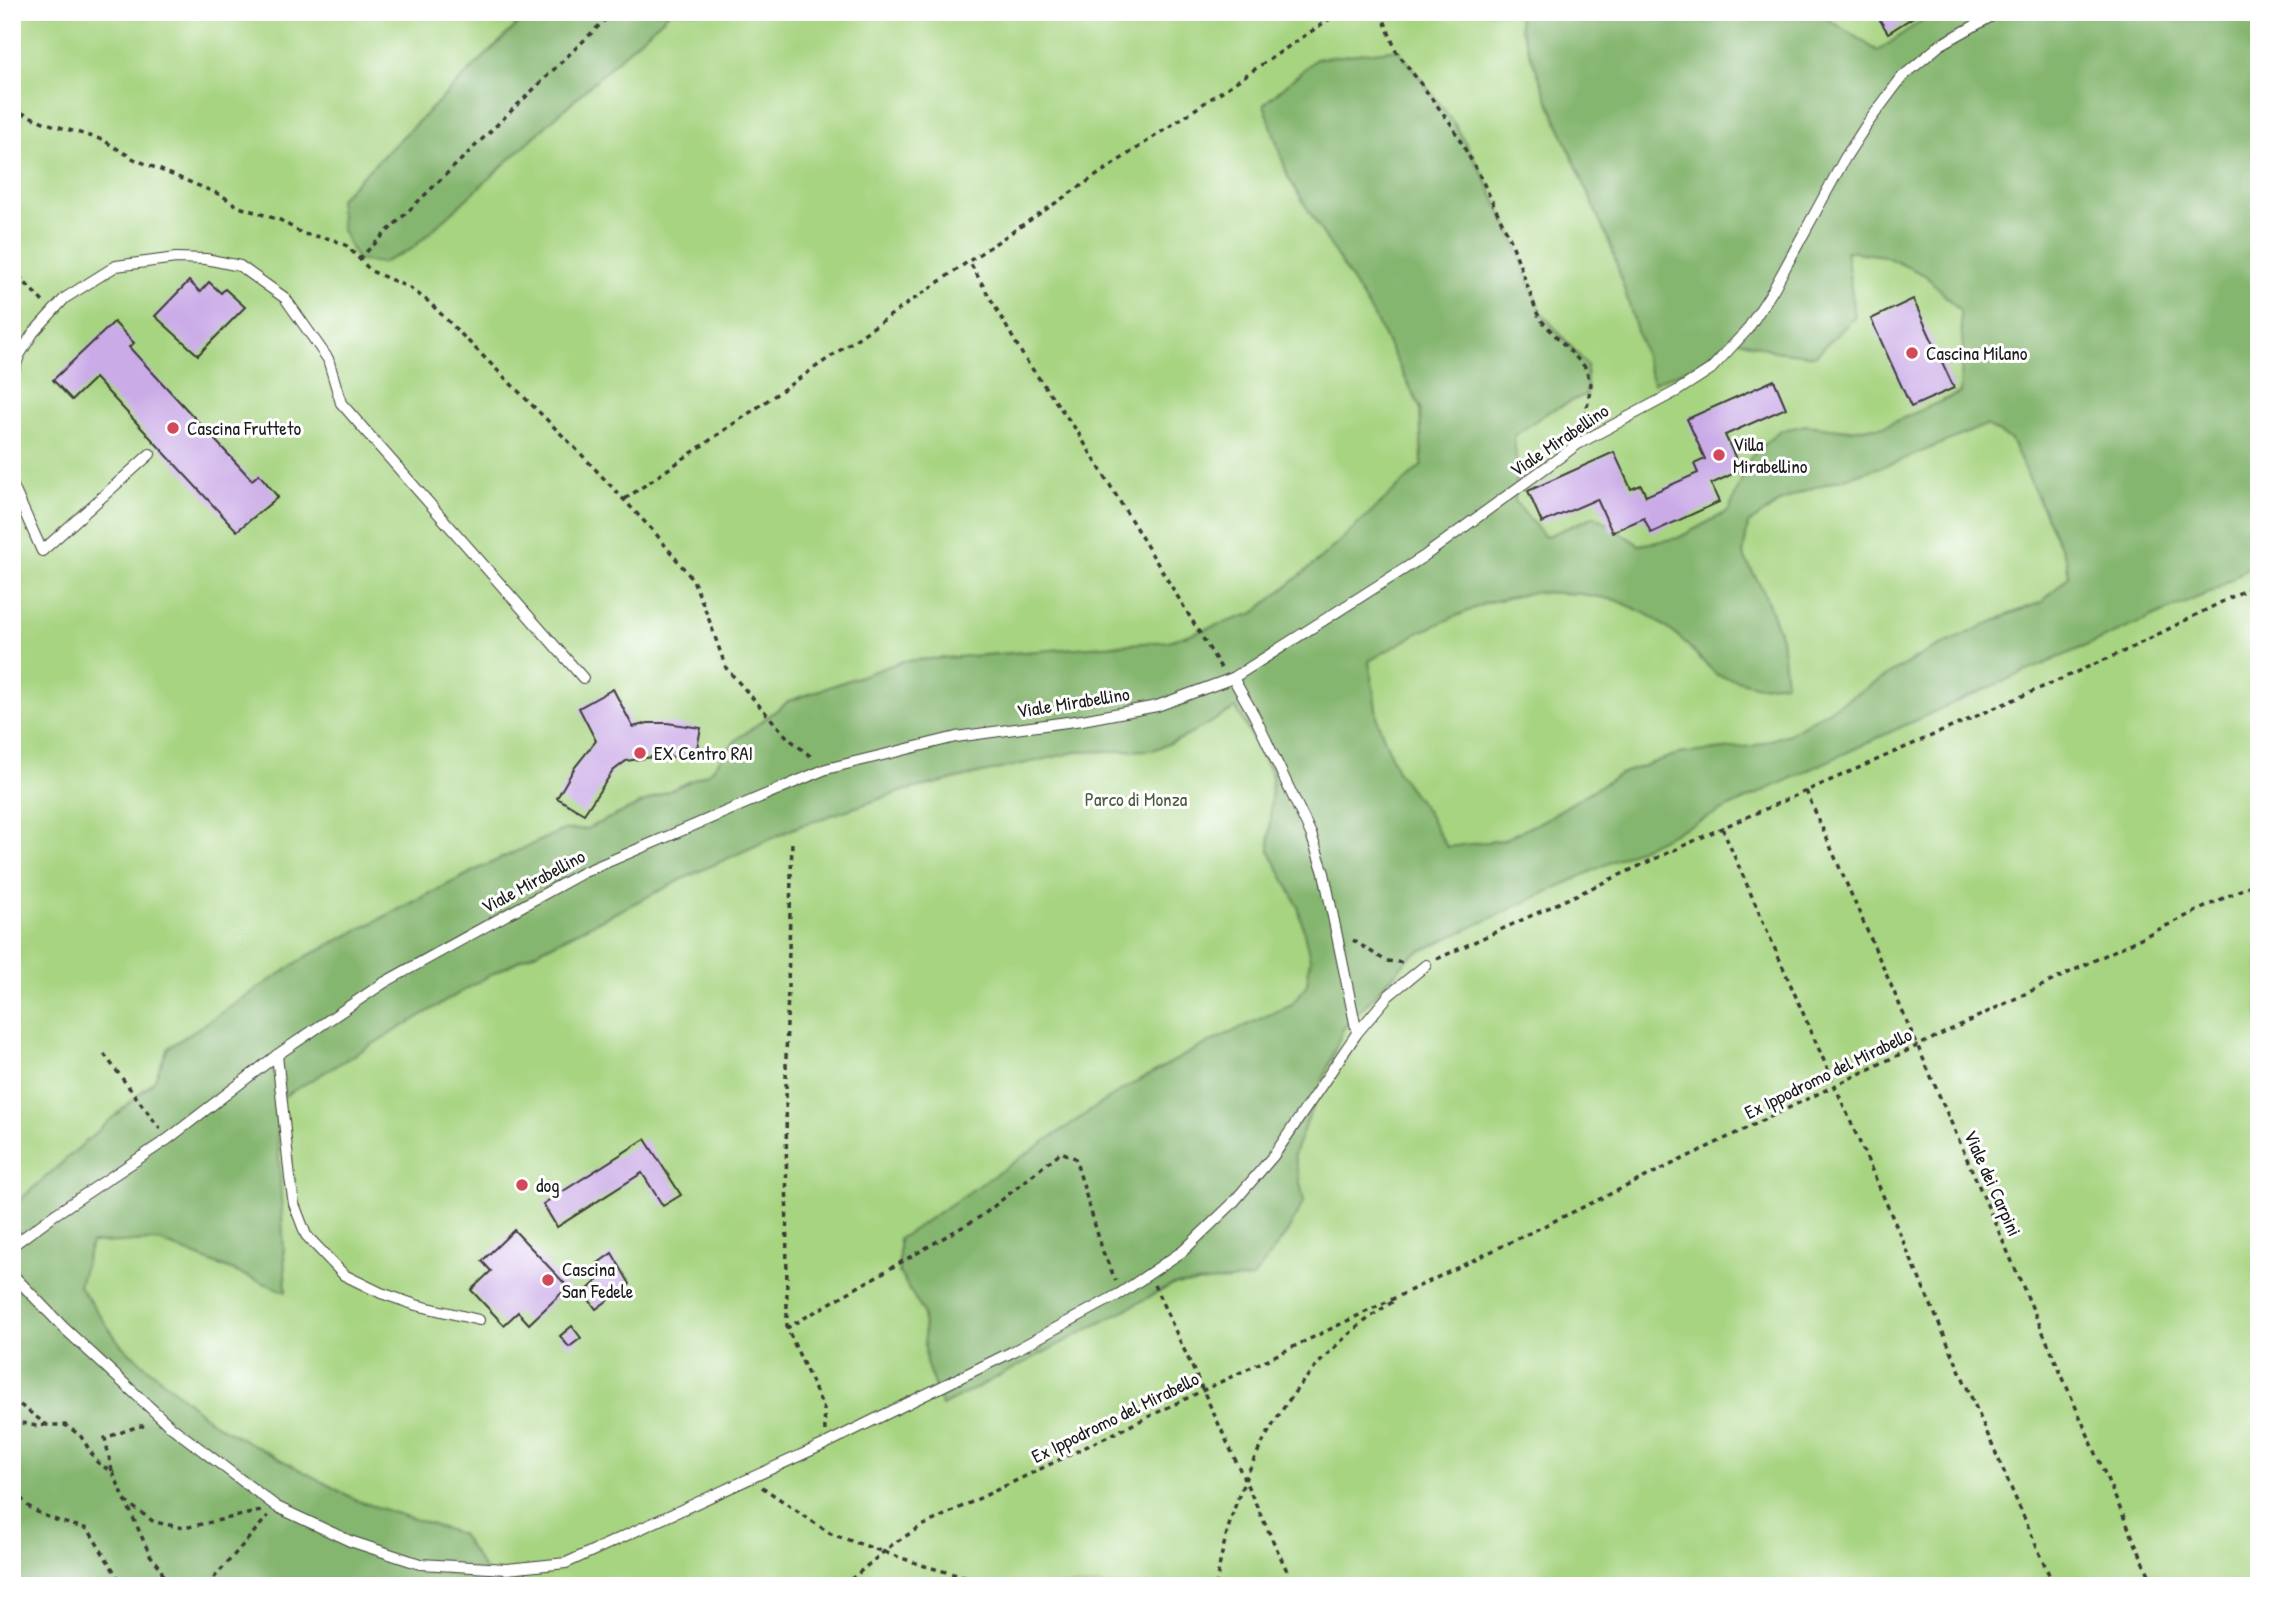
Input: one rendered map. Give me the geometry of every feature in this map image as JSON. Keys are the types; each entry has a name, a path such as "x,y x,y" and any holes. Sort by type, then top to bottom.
{"lane":[{"name":"Viale Mirabellino","path":"12,1246 168,1139 276,1055 385,982 582,873 826,769 956,737 1082,720 1157,706 1231,679 1423,557 1578,444 1677,391 1712,369 1747,330 1773,290 1845,158 1902,77 1940,45 1999,12"},
{"path":"12,376 19,356 33,333 65,298 116,266 176,258 206,259 240,266 285,298 328,359 341,403 583,678"},
{"path":"12,484 42,551 150,454"},
{"path":"1231,679 1254,715 1311,834 1324,873 1357,1033"},
{"path":"12,1274 63,1327 170,1426 277,1507 350,1541 420,1564 507,1569 565,1563 825,1444 1014,1350 1121,1293 1183,1251 1274,1155 1357,1033 1388,995 1426,965"},
{"path":"276,1055 294,1204 306,1235 344,1275 381,1293 416,1305 479,1320"}],"path":[{"path":"359,259 613,12"},
{"path":"625,499 969,261 1339,12"},
{"path":"1381,12 1396,51 1451,124 1480,176 1511,242 1539,318 1585,367 1591,384 1587,415 1578,444"},
{"path":"12,109 103,141 156,169 221,195 239,207 280,220 303,234 332,239 347,246 370,271 410,288 429,302 625,499 656,534 692,580 708,614 726,668 788,738 826,769"},
{"path":"969,261 1025,359 1077,430 1231,679"},
{"path":"12,269 52,312"},
{"path":"1332,914 1355,941 1386,961 1426,965 1723,828 2129,649 2259,583"},
{"name":"Viale dei Carpini","path":"1806,791 2154,1586"},
{"path":"1723,828 2054,1586"},
{"path":"792,841 786,1058 787,1328 824,1409 825,1444"},
{"name":"Ex Ippodromo del Mirabello","path":"843,1586 883,1552 922,1526 2259,881"},
{"path":"104,1054 168,1139"},
{"path":"787,1328 984,1215 1061,1152 1075,1158 1103,1252 1121,1293"},
{"path":"1149,1274 1294,1586"},
{"name":"Ex Ippodromo del Mirabello","path":"1216,1586 1227,1527 1244,1479 1267,1433 1306,1377 1354,1329 1410,1290"},
{"path":"12,1399 47,1425"},
{"path":"12,1421 36,1426 65,1425 80,1435 97,1462 113,1473"},
{"path":"165,1586 161,1568 150,1555 113,1473 105,1438 139,1426 170,1426"},
{"path":"12,1459 21,1498 52,1519 88,1529 123,1586"},
{"path":"748,1479 831,1534 925,1566 996,1586"},
{"path":"124,1500 154,1522 184,1528 277,1507"},
{"path":"207,1586 277,1507"}],"green space":[{"name":"Parco di Monza","path":"12,12 2259,12 2259,1586 12,1586"},
{"path":"530,12 670,12 412,249 382,263 357,260 342,230 339,199"},
{"path":"1518,12 1817,12 1878,51 1934,12 2259,12 2259,560 2215,590 1942,708 1412,955 1343,1029 1294,1154 1304,1201 1288,1231 1253,1278 1172,1285 942,1406 926,1363 923,1312 899,1272 899,1239 1123,1089 1196,1049 1292,1004 1307,984 1310,959 1298,906 1269,850 1272,775 1236,708 1183,738 1153,750 1076,752 903,791 797,827 691,875 492,974 276,1101 286,1292 159,1241 91,1243 79,1286 121,1345 213,1423 358,1501 461,1534 490,1578 488,1586 12,1586 12,1207 154,1081 168,1048 307,956 478,869 563,830 586,829 710,772 736,740 789,701 903,661 1169,641 1254,613 1318,561 1422,465 1420,407 1373,315 1288,177 1264,104 1316,59 1398,49 1454,123 1483,174 1514,240 1541,312 1587,365 1587,394 1548,412 1514,436 1517,469 1515,502 1545,537 1595,516 1639,545 1678,538 1729,511 1751,456 1779,431 1806,425 1848,430 1885,426 1960,393 1963,348 1960,311 1925,275 1884,256 1846,251 1855,317 1815,356 1775,351 1733,338 1697,365 1653,383 1612,249 1520,27","holes":["1986,425 2011,440 2066,559 2069,576 2042,602 2007,615 1923,654 1789,734 1753,746 1678,754 1620,774 1542,821 1503,840 1447,847 1427,812 1397,771 1378,722 1369,661 1420,632 1486,603 1534,592 1581,594 1616,600 1649,615 1679,637 1717,675 1759,686 1786,683 1781,637 1763,590 1743,555 1748,524 1782,501 1812,488 1897,462"]}],"building":[{"path":"1875,12 1921,12 1888,33"},
{"path":"189,281 200,292 209,282 221,293 225,289 245,307 198,355 155,316"},
{"name":"Cascina Milano","path":"1913,299 1954,388 1911,407 1871,319"},
{"path":"114,322 134,343 129,347 252,480 259,474 278,497 237,531 95,378 72,400 53,380"},
{"name":"Villa Mirabellino","path":"1774,380 1786,408 1725,435 1741,470 1711,484 1719,502 1651,533 1644,518 1612,532 1597,499 1542,523 1528,491 1614,452 1631,489 1641,485 1646,496 1698,473 1694,464 1705,459 1687,419"},
{"name":"EX Centro RAI","path":"613,689 633,727 648,723 667,723 701,728 695,758 659,756 626,761 613,771 584,814 557,798 575,767 596,741 579,708"},
{"path":"645,1139 681,1195 663,1206 642,1173 557,1227 543,1204"},
{"name":"Cascina San Fedele","path":"514,1230 568,1287 529,1324 518,1312 504,1325 471,1290 491,1271 482,1261"},
{"path":"612,1253 630,1284 596,1309 584,1293 605,1273 598,1263"},
{"path":"572,1326 581,1338 569,1347 560,1336"}],"place":[{"name":"Cascina Milano","path":"1912,353"},
{"name":"Cascina Frutteto","path":"173,428"},
{"name":"Villa Mirabellino","path":"1719,455"},
{"name":"EX Centro RAI","path":"640,753"},
{"name":"dog","path":"522,1185"},
{"name":"Cascina San Fedele","path":"548,1280"}]}
